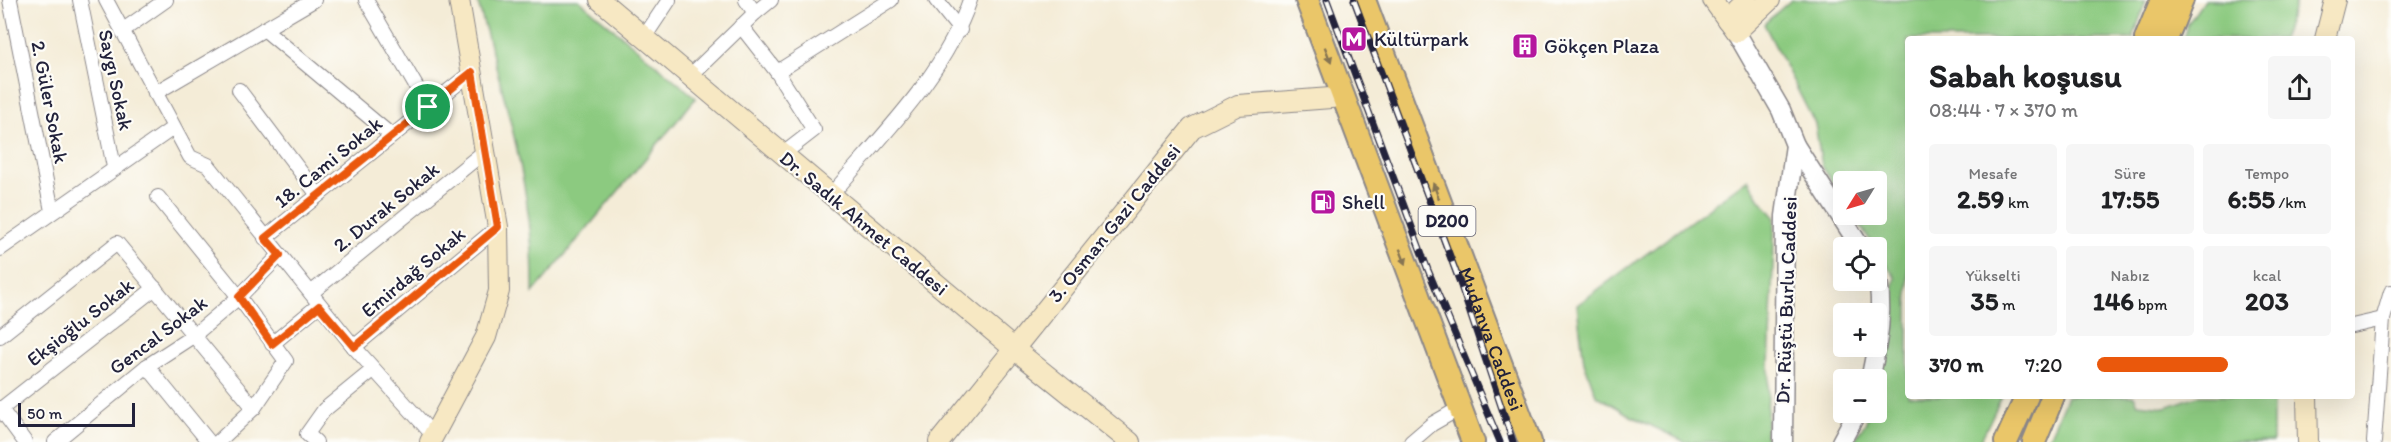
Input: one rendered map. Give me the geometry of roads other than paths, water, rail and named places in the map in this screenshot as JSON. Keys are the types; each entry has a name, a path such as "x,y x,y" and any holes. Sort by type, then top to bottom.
{"main road":[{"path":"431,439 486,337 499,291 498,227 459,0"},
{"name":"Dr. Sadık Ahmet Caddesi","path":"600,0 1012,348 1130,442"},
{"name":"D200","path":"1307,0 1473,442"},
{"name":"Mudanya Caddesi","path":"1364,0 1530,442"},
{"name":"Dr. Rüştü Burlu Caddesi","path":"1713,0 1732,26"},
{"path":"1732,26 1747,0"},
{"path":"1732,26 1770,0"},
{"path":"2326,36 2335,0"},
{"path":"2148,36 2177,1"},
{"path":"2167,36 2177,1"},
{"name":"3. Osman Gazi Caddesi","path":"939,442 1012,348 1192,128 1238,105 1344,98"},
{"path":"2006,442 2026,399"},
{"path":"2034,442 2052,399"},
{"path":"2307,399 2308,442"}],"street":[{"name":"2. Güler Sokak","path":"10,0 52,211"},
{"name":"Saygı Sokak","path":"80,0 114,167"},
{"path":"106,0 190,157 208,165 319,306 431,439"},
{"path":"122,31 166,0"},
{"path":"155,93 314,0"},
{"path":"366,0 428,107"},
{"path":"645,36 669,0"},
{"path":"746,0 755,13"},
{"path":"690,76 771,0"},
{"path":"777,72 891,0"},
{"path":"936,0 960,30"},
{"path":"831,195 929,79 960,30 970,0"},
{"path":"741,26 777,72 813,130 783,154"},
{"name":"Dr. Rüştü Burlu Caddesi","path":"1732,26 1781,110 1795,145 1785,216 1783,442"},
{"path":"264,29 393,136"},
{"name":"18. Cami Sokak","path":"265,238 472,72"},
{"path":"239,90 318,195"},
{"path":"0,249 114,167 173,128"},
{"path":"1795,145 1854,237"},
{"name":"2. Durak Sokak","path":"311,293 485,151"},
{"path":"158,197 239,297 286,361 254,408 218,442"},
{"name":"Emirdağ Sokak","path":"354,347 498,227"},
{"path":"0,336 117,243 254,408"},
{"name":"Gencal Sokak","path":"55,442 147,366 194,336 239,297 280,255"},
{"name":"Ekşioğlu Sokak","path":"0,409 155,288"},
{"path":"1873,369 1879,341 1881,311 1879,291"},
{"path":"2374,442 2383,319 2391,292"},
{"path":"272,344 319,306"},
{"path":"2355,325 2383,319"},
{"path":"147,366 209,442"},
{"path":"316,442 308,434 324,410 373,370"},
{"path":"1411,442 1432,424 1460,408"},
{"path":"0,409 25,442"},
{"path":"1841,442 1851,423"}],"railway":[{"path":"1327,0 1428,270 1500,442"},
{"path":"1354,0 1459,280 1513,442"}],"place":[{"name":"Kültürpark","path":"1354,39"},
{"name":"Gökçen Plaza","path":"1525,46"},
{"name":"Shell","path":"1323,202"}]}
